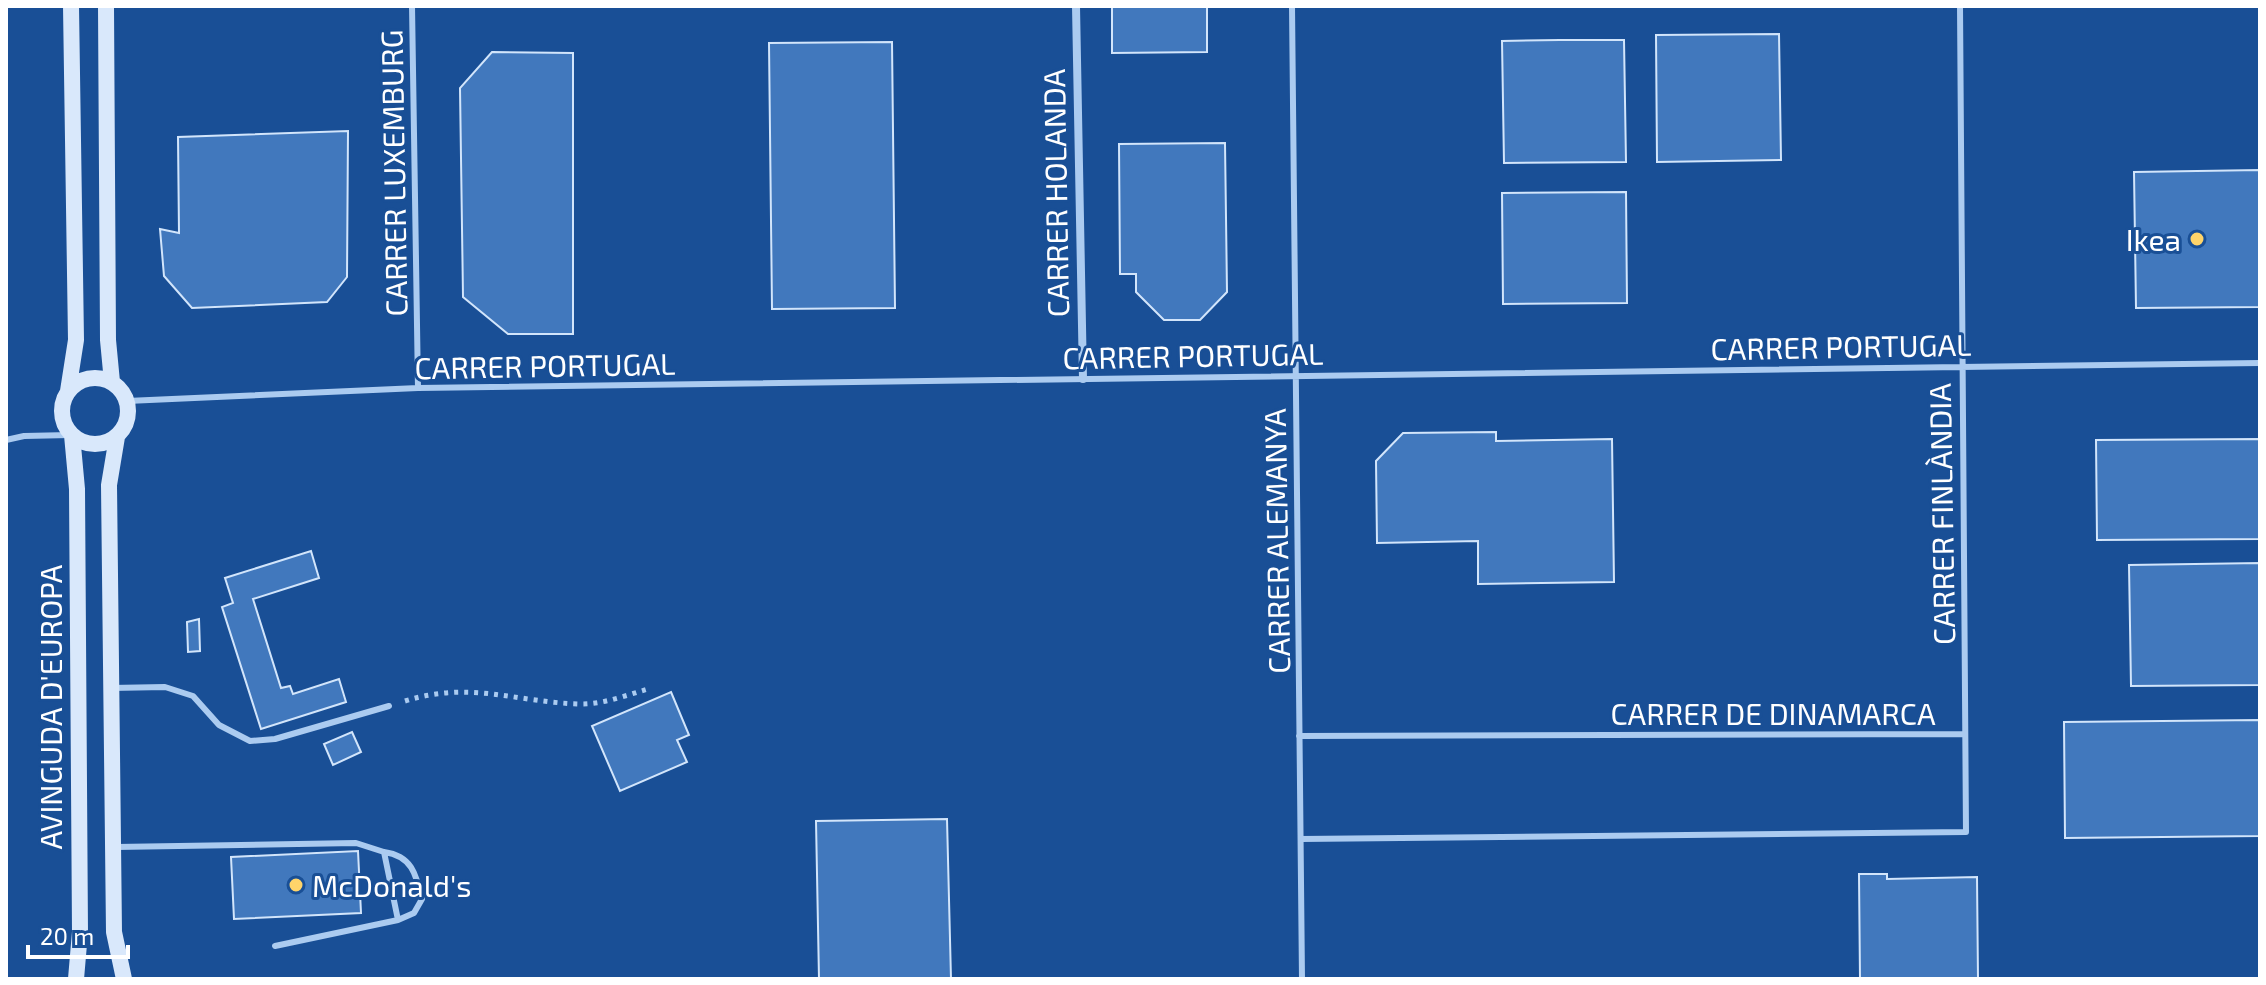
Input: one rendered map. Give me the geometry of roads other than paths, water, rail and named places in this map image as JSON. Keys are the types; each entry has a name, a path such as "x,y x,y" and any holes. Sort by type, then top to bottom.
{"street":[{"name":"AVINGUDA D'EUROPA","path":"71,6 76,340 68,391 61,409 66,427 72,435 77,489 80,932 76,979"},
{"path":"106,6 108,340 112,382"},
{"name":"CARRER HOLANDA","path":"1076,6 1083,379"},
{"path":"68,391 84,379 93,377 112,382 124,393 127,401"},
{"name":"AVINGUDA D'EUROPA","path":"124,979 114,932 109,485 117,437 128,420 127,401"},
{"path":"72,435 89,444 108,442 117,437"}],"lane":[{"name":"CARRER LUXEMBURG","path":"412,6 418,388"},
{"name":"CARRER ALEMANYA","path":"1292,6 1302,979"},
{"name":"CARRER FINLÀNDIA","path":"1960,6 1965,734"},
{"name":"CARRER PORTUGAL","path":"127,401 418,388 2260,363"},
{"path":"6,440 24,436 72,435"},
{"path":"111,688 165,687 193,696 219,725 250,741 275,739 389,706"},
{"name":"CARRER DE DINAMARCA","path":"1299,736 1965,734 1966,832 1301,839"},
{"path":"113,847 356,843 400,854 414,872 422,899 414,913 398,920 275,946"},
{"path":"384,852 398,920"}],"place":[{"name":"Ikea","path":"2197,239"},
{"name":"McDonald's","path":"296,885"}]}
